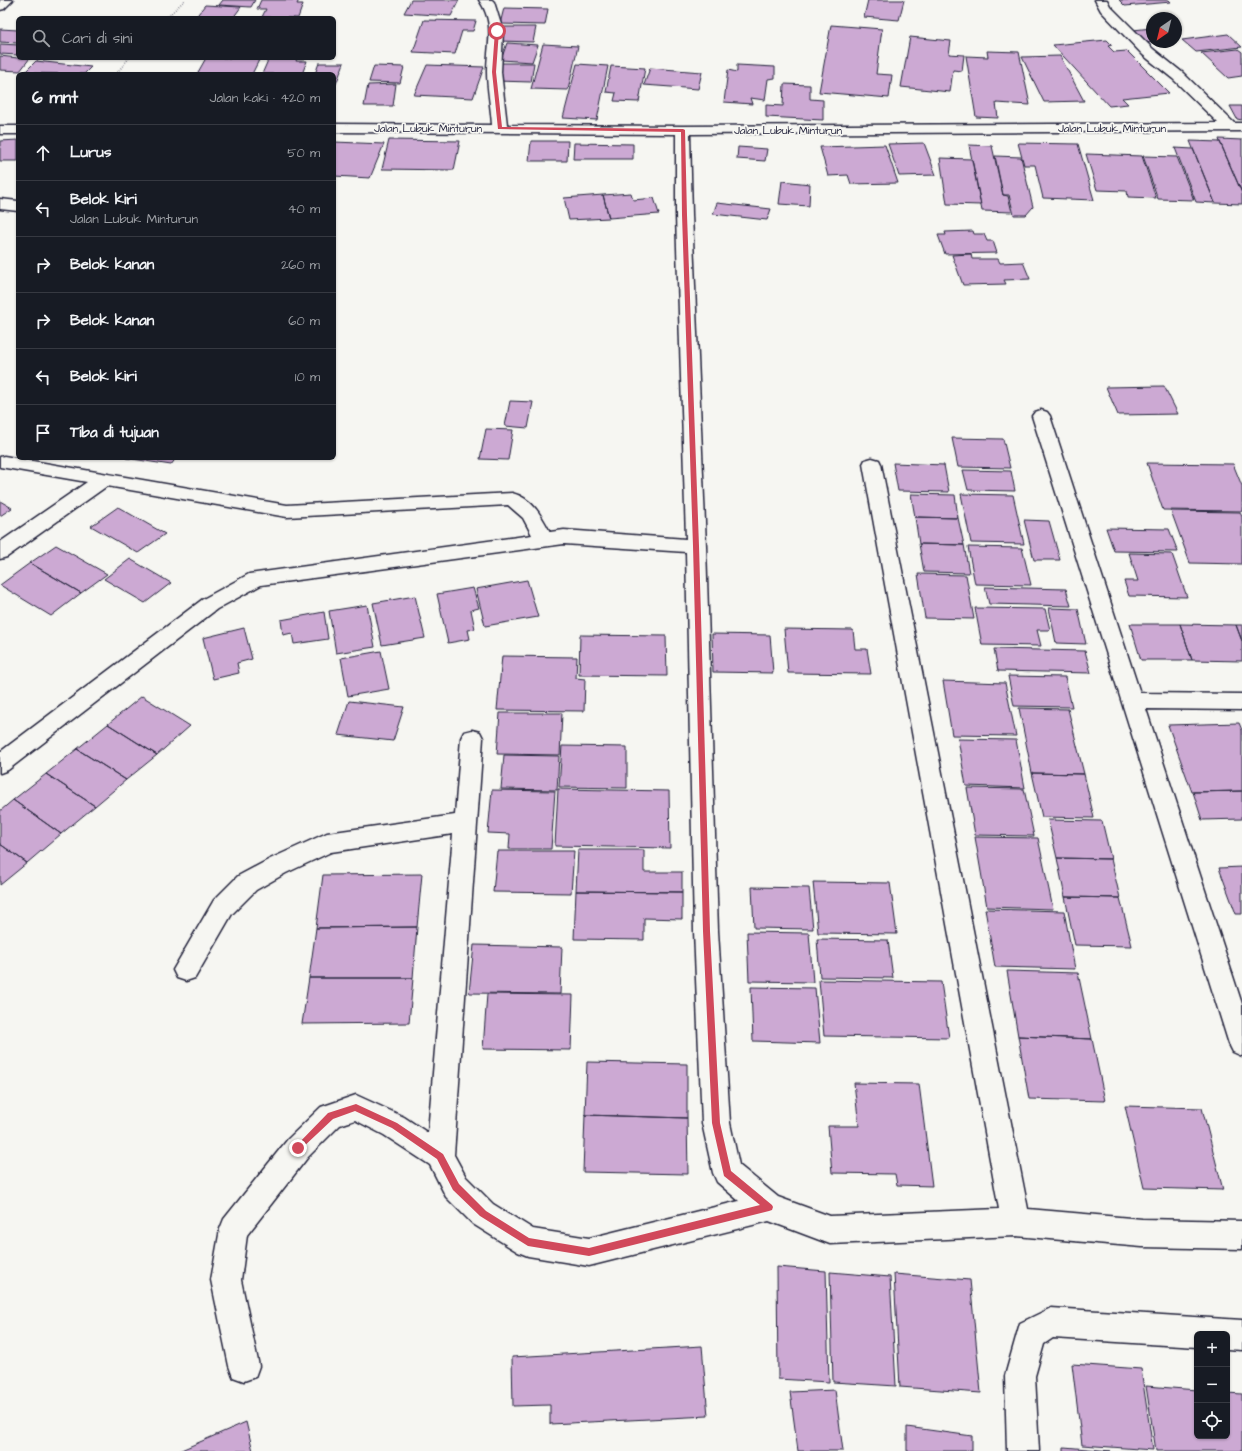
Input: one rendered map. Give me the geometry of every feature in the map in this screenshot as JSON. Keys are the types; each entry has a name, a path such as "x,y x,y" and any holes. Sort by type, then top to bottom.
{"street":[{"path":"0,6 7,0"},
{"path":"485,0 490,5 497,31 494,72 500,128"},
{"path":"1101,0 1105,8 1148,52 1236,127"},
{"name":"Jalan Lubuk Minturun","path":"336,128 683,130 1236,127"},
{"path":"0,130 16,130"},
{"path":"683,130 684,215 696,546 706,931 716,1123 727,1173 769,1207 830,1230 1016,1222 1142,1233 1242,1235"},
{"path":"0,204 16,206"},
{"path":"1041,416 1242,1044"},
{"path":"4,462 287,511 512,499 531,514 544,540"},
{"path":"872,464 1016,1222"},
{"path":"0,552 103,480"},
{"path":"0,764 210,604 256,580 564,537 696,546"},
{"path":"1132,701 1242,702"},
{"path":"440,1156 472,738"},
{"path":"186,970 223,907 247,883 278,866 327,843 465,824"},
{"path":"244,1366 226,1280 234,1229 298,1148 331,1116 356,1107 394,1126 440,1156 456,1187 483,1214 528,1242 589,1252 769,1207"},
{"path":"1022,1451 1020,1376 1032,1334 1051,1323 1242,1335"}],"path":[{"path":"168,16 185,0"},
{"path":"118,72 127,60"}],"building":[{"path":"223,0 255,0 251,7 219,5"},
{"path":"261,0 299,0 297,4 303,4 299,16 262,16 266,9 257,9"},
{"path":"411,0 459,0 451,16 404,13"},
{"path":"868,0 904,0 899,20 864,17"},
{"path":"1119,0 1169,0 1171,2 1125,6"},
{"path":"205,5 241,7 234,16 197,16"},
{"path":"504,8 548,9 545,25 500,24"},
{"path":"424,20 476,21 473,31 462,31 455,54 413,52"},
{"path":"831,25 882,29 876,74 892,75 889,98 819,92"},
{"path":"503,27 536,27 533,42 499,41"},
{"path":"0,29 16,30 16,43 0,42"},
{"path":"1146,29 1146,42 1133,30"},
{"path":"1228,34 1242,47 1196,52 1182,40"},
{"path":"910,37 951,41 949,54 964,55 962,71 953,70 950,92 901,87"},
{"path":"1107,40 1112,45 1108,46 1114,52 1127,51 1169,93 1122,98 1128,104 1109,106 1053,45"},
{"path":"507,43 538,45 532,62 501,60"},
{"path":"0,44 16,45 16,55 0,54"},
{"path":"543,44 578,46 568,90 531,89"},
{"path":"1238,49 1242,52 1242,76 1228,78 1201,53"},
{"path":"987,51 1019,52 1030,105 996,103 998,118 976,117 966,56 988,57"},
{"path":"0,56 16,58 16,60 28,60 20,71 0,70"},
{"path":"1060,56 1084,101 1044,102 1022,57"},
{"path":"205,60 259,60 253,72 198,72"},
{"path":"268,60 307,61 303,72 263,72"},
{"path":"36,61 91,67 86,72 25,72"},
{"path":"319,63 344,63 336,84 336,72 316,72"},
{"path":"500,63 534,63 531,82 496,81"},
{"path":"577,64 608,66 597,120 563,118"},
{"path":"427,65 484,67 473,98 414,95"},
{"path":"737,65 775,67 775,78 768,79 765,100 750,98 752,104 724,102 728,70 737,72"},
{"path":"374,66 404,67 400,83 369,82"},
{"path":"611,66 645,68 639,102 614,101 616,93 606,92"},
{"path":"650,68 702,72 698,89 644,85"},
{"path":"396,84 393,106 364,106 368,85"},
{"path":"784,84 810,85 810,99 823,100 823,120 766,117 766,105 783,106"},
{"path":"1230,106 1242,106 1242,120 1237,119"},
{"path":"1219,139 1242,140 1242,193 1220,142"},
{"path":"16,140 16,161 0,161 0,141"},
{"path":"389,140 460,141 454,170 382,169"},
{"path":"531,141 568,141 567,161 529,161"},
{"path":"1190,141 1220,142 1242,193 1242,204 1215,203"},
{"path":"336,142 384,144 370,178 336,176"},
{"path":"574,143 633,144 633,159 573,159"},
{"path":"924,143 936,175 899,176 888,144"},
{"path":"1018,143 1078,144 1094,200 1043,198 1035,165 1024,165"},
{"path":"885,145 898,183 851,184 848,175 828,176 820,147"},
{"path":"969,145 992,146 1003,195 1008,196 1012,212 982,211"},
{"path":"738,147 767,149 765,161 737,159"},
{"path":"1175,148 1193,149 1215,203 1196,202"},
{"path":"1086,154 1142,156 1156,198 1128,197 1127,191 1097,190"},
{"path":"995,156 1021,157 1033,207 1026,215 1014,215 1009,195 1003,195"},
{"path":"1143,156 1177,157 1194,200 1158,199"},
{"path":"940,158 972,159 981,205 947,204"},
{"path":"782,181 810,184 809,206 779,204"},
{"path":"631,193 633,200 654,198 659,214 609,218 603,195"},
{"path":"603,195 609,218 569,220 564,198"},
{"path":"717,203 771,209 767,220 713,214"},
{"path":"973,231 974,234 984,234 987,241 993,241 997,253 945,254 938,235 946,235 945,232"},
{"path":"971,254 972,259 998,259 1000,263 1023,262 1030,279 1004,280 1006,284 963,285 952,255"},
{"path":"1164,386 1178,414 1118,415 1106,387"},
{"path":"510,401 533,402 528,428 505,426"},
{"path":"486,429 513,430 508,460 480,459"},
{"path":"952,438 1003,439 1010,468 958,467"},
{"path":"139,460 175,460 171,465"},
{"path":"893,463 944,465 949,492 898,491"},
{"path":"1147,463 1233,464 1242,486 1242,511 1163,510"},
{"path":"963,470 1011,471 1015,491 968,490"},
{"path":"911,494 955,495 958,518 915,517"},
{"path":"961,494 1013,495 1024,544 971,543"},
{"path":"0,501 12,508 0,516"},
{"path":"118,507 165,534 138,553 91,526"},
{"path":"1171,511 1240,512 1242,517 1242,564 1190,563"},
{"path":"915,517 958,518 964,545 919,544"},
{"path":"1024,520 1049,521 1060,560 1034,560"},
{"path":"1106,528 1169,529 1178,552 1114,551"},
{"path":"919,544 964,545 969,573 924,572"},
{"path":"56,545 107,574 81,593 30,563"},
{"path":"968,547 1022,548 1031,585 975,584"},
{"path":"1129,553 1172,554 1187,597 1129,596 1124,581 1138,581"},
{"path":"130,559 171,583 145,603 104,579"},
{"path":"30,563 81,593 51,616 0,585"},
{"path":"918,574 966,575 974,619 925,618"},
{"path":"527,580 538,617 485,626 476,589"},
{"path":"985,587 1066,589 1071,606 989,604"},
{"path":"473,588 479,608 471,610 475,629 468,630 470,639 448,643 437,594"},
{"path":"415,596 425,638 382,645 373,603"},
{"path":"367,605 375,647 336,653 329,611"},
{"path":"975,608 1045,609 1050,630 1037,630 1041,646 982,645"},
{"path":"1049,608 1078,609 1086,644 1056,643"},
{"path":"324,612 328,639 294,644 292,633 283,635 281,620"},
{"path":"1130,624 1180,624 1192,660 1141,660"},
{"path":"1180,624 1236,625 1242,641 1242,661 1192,660"},
{"path":"1236,625 1242,625 1242,641"},
{"path":"244,628 252,659 237,663 239,673 213,679 203,638"},
{"path":"784,629 853,630 855,649 867,649 871,674 788,673"},
{"path":"712,634 770,635 773,673 713,672"},
{"path":"580,635 666,636 667,676 579,675"},
{"path":"994,649 1085,651 1091,673 998,671"},
{"path":"381,651 389,689 348,696 341,658"},
{"path":"502,656 577,657 576,678 585,679 584,711 497,710"},
{"path":"1008,676 1065,677 1072,707 1014,706"},
{"path":"943,681 1005,683 1016,736 952,735"},
{"path":"142,696 190,726 157,755 108,724"},
{"path":"349,701 404,707 393,741 338,735"},
{"path":"1019,708 1068,709 1084,774 1032,773"},
{"path":"500,713 562,713 560,755 497,754"},
{"path":"1239,723 1242,730 1242,791 1192,792 1168,725"},
{"path":"108,724 157,755 126,780 77,749"},
{"path":"958,739 1016,740 1025,788 966,786"},
{"path":"562,746 627,747 627,788 559,787"},
{"path":"77,749 126,780 95,806 46,774"},
{"path":"504,755 559,756 557,790 501,789"},
{"path":"1032,773 1084,774 1094,818 1042,817"},
{"path":"46,774 95,806 61,834 13,800"},
{"path":"967,788 1024,789 1034,836 975,835"},
{"path":"558,789 669,791 670,848 555,846"},
{"path":"492,790 555,791 551,849 509,849 510,834 488,833"},
{"path":"1242,791 1242,819 1202,820 1193,792"},
{"path":"13,800 61,834 27,863 0,844 0,811"},
{"path":"1048,820 1102,821 1111,859 1057,858"},
{"path":"975,837 1038,838 1053,909 987,907"},
{"path":"0,844 27,863 0,885"},
{"path":"578,850 644,850 644,872 682,872 682,892 576,891"},
{"path":"497,851 574,851 571,893 493,892"},
{"path":"1057,858 1111,859 1120,898 1065,897"},
{"path":"1242,867 1242,914 1236,914 1219,868"},
{"path":"422,874 417,927 316,928 323,875"},
{"path":"813,882 890,883 897,934 818,933"},
{"path":"752,887 809,888 813,929 754,928"},
{"path":"576,891 682,892 682,919 644,918 644,940 574,939"},
{"path":"1065,897 1120,898 1132,946 1075,945"},
{"path":"985,909 1064,911 1075,969 995,967"},
{"path":"417,927 413,978 309,978 316,928"},
{"path":"747,932 809,933 813,982 749,981"},
{"path":"817,939 888,940 893,978 820,977"},
{"path":"474,945 562,947 560,994 469,993"},
{"path":"1007,971 1078,973 1092,1039 1018,1036"},
{"path":"309,978 413,978 409,1023 302,1024"},
{"path":"819,980 941,982 949,1038 824,1036"},
{"path":"751,987 815,988 820,1043 753,1041"},
{"path":"487,994 573,995 571,1050 483,1049"},
{"path":"1018,1036 1092,1039 1105,1101 1029,1099"},
{"path":"587,1062 687,1064 687,1118 585,1115"},
{"path":"854,1083 919,1084 932,1186 897,1185 895,1174 832,1173 828,1126 859,1126"},
{"path":"1125,1106 1202,1108 1223,1190 1144,1188"},
{"path":"585,1115 687,1118 688,1174 583,1172"},
{"path":"777,1267 826,1271 829,1382 778,1379"},
{"path":"830,1272 890,1277 896,1386 833,1382"},
{"path":"894,1274 970,1280 981,1393 900,1387"},
{"path":"702,1346 708,1416 550,1424 550,1405 513,1406 512,1357"},
{"path":"1072,1364 1141,1369 1153,1450 1082,1445"},
{"path":"1146,1386 1194,1390 1194,1439 1230,1439 1230,1393 1242,1394 1242,1451 1156,1451"},
{"path":"835,1390 843,1451 798,1451 790,1392"},
{"path":"246,1422 253,1451 179,1451"},
{"path":"907,1427 972,1436 972,1451 907,1451"},
{"path":"1064,1447 1111,1451 1064,1451"}],"route":[{"path":"298,1148 331,1116 356,1107 394,1126 440,1156 456,1187 483,1214 528,1242 589,1252 769,1207 727,1173 716,1123 706,931 700,661 690,348 684,215 683,130 500,128 494,72 497,31"}]}
